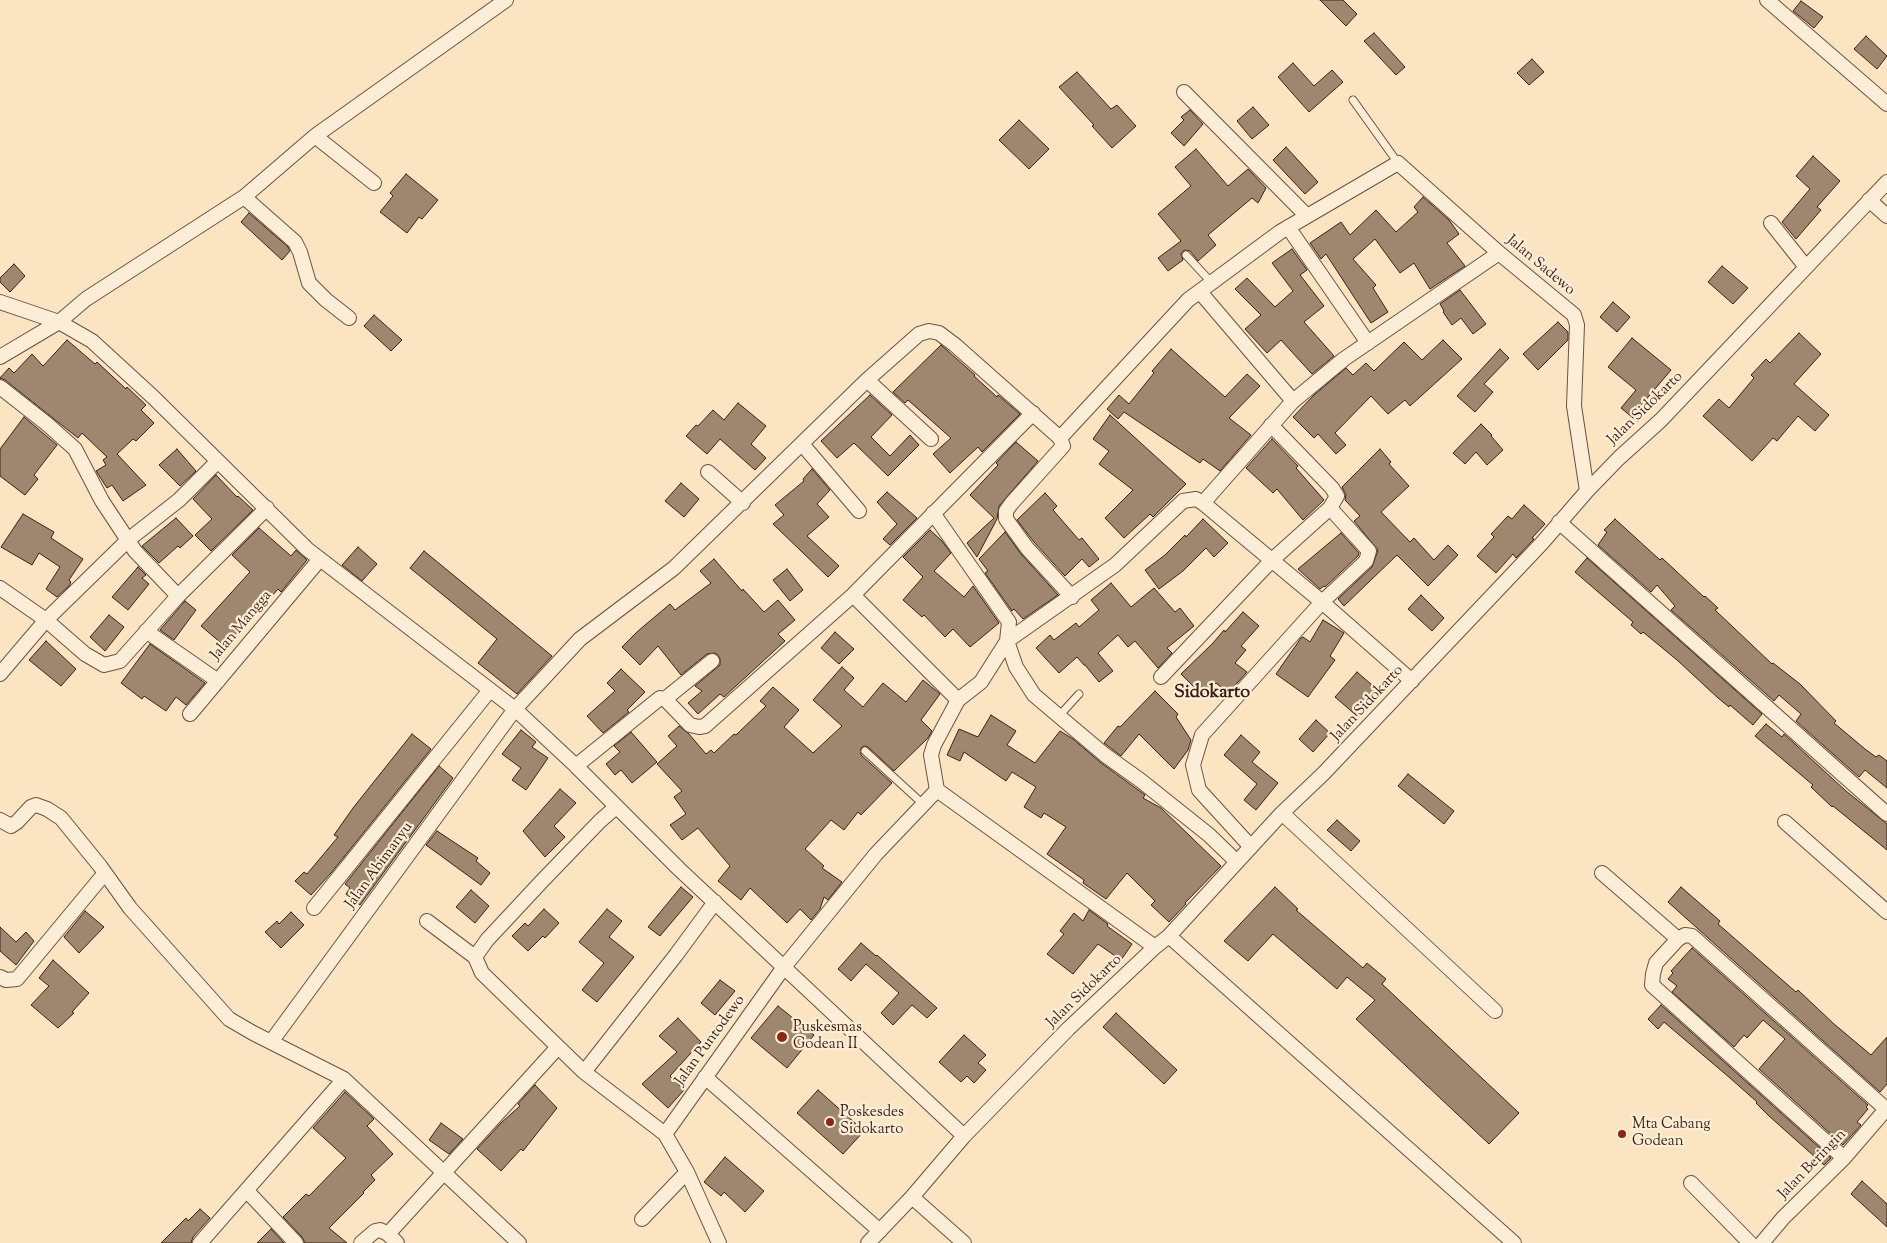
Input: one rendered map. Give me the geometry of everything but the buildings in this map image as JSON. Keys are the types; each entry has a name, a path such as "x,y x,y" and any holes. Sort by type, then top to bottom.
{"street":[{"path":"0,357 60,322 86,299 244,197 315,136 506,0"},
{"path":"1767,0 1887,104"},
{"path":"1184,92 1307,216"},
{"path":"315,136 374,183"},
{"path":"1072,597 1028,548 1006,519 1006,511 1011,504 1063,446 1060,438 1188,300 1288,227 1398,163"},
{"name":"Jalan Sadewo","path":"1398,163 1498,253 1574,315 1577,325 1574,406 1587,491"},
{"name":"Jalan Sidokarto","path":"868,1243 964,1136 1068,1029 1169,936 1282,814 1412,681 1587,491 1619,458 1661,420 1887,182"},
{"path":"244,197 295,242 300,252 309,283 326,300 349,318"},
{"path":"1869,200 1887,216"},
{"path":"1771,223 1806,267"},
{"path":"1288,227 1368,343"},
{"path":"1203,503 1292,402 1344,359 1498,253"},
{"path":"1200,292 1292,402"},
{"path":"0,302 60,322 92,341 153,397 307,548 515,709 715,902 964,1136"},
{"name":"Jalan Abimanyu","path":"271,1042 515,709 580,639 674,568 743,503 867,380 919,334 930,331 939,333 1060,438"},
{"path":"867,380 931,439"},
{"path":"0,387 76,449 102,501 128,540 178,596"},
{"path":"576,766 660,698 665,700 690,725 705,726 853,595 1033,413"},
{"path":"1161,677 1272,560 1330,508 1337,496 1332,488 1272,425"},
{"path":"802,444 859,511"},
{"path":"0,674 46,620 128,540 179,500 218,461"},
{"path":"708,472 743,503"},
{"path":"1155,947 936,790 931,755 934,745 958,700 981,682 1007,641 1115,565 1184,501 1196,499 1322,602 1412,681"},
{"path":"0,588 46,620 85,654 104,665 120,661 178,596 267,508"},
{"path":"1251,847 1199,790 1192,765 1202,735 1322,602 1366,561 1369,551 1330,508"},
{"path":"933,514 1009,622 1007,641 1016,667 1034,695 1105,755 1140,780 1201,829 1237,862"},
{"path":"1559,522 1887,814"},
{"name":"Jalan Mangga","path":"190,714 320,559"},
{"path":"853,595 958,700"},
{"path":"146,631 218,681"},
{"path":"665,700 712,661"},
{"path":"314,908 490,690"},
{"name":"Jalan Puntodewo","path":"665,1134 784,967 876,854 936,790"},
{"path":"0,820 11,826 31,807 36,805 47,809 61,818 130,908 229,1018 253,1033 344,1079 519,1243"},
{"path":"475,957 487,940 542,880 616,807"},
{"path":"1282,814 1495,1011"},
{"path":"1785,822 1887,912"},
{"path":"0,977 6,980 17,979 105,873"},
{"path":"1602,873 1678,939"},
{"path":"584,1072 715,902"},
{"path":"427,921 475,957 482,972 584,1072 665,1134 686,1172 720,1243"},
{"path":"1844,1158 1652,985 1656,964 1678,939 1685,935 1692,936 1887,1109"},
{"path":"1169,936 1514,1243"},
{"path":"362,1243 375,1231 380,1230 392,1239 443,1173 558,1047"},
{"path":"705,1077 880,1231"},
{"path":"200,1243 344,1079"},
{"name":"Jalan Beringin","path":"1762,1243 1784,1218 1844,1158 1887,1109"},
{"path":"642,1219 686,1172"},
{"path":"1691,1183 1750,1243"},
{"path":"247,1191 293,1242"},
{"path":"912,1196 964,1243"}],"lane":[{"path":"1353,100 1398,163"},
{"path":"1186,255 1211,282"},
{"path":"1059,716 1079,694"},
{"path":"865,751 923,804"}],"place":[{"name":"Puskesmas Godean II","path":"782,1037"},
{"name":"Poskesdes Sidokarto","path":"830,1122"},
{"name":"Mta Cabang Godean","path":"1622,1134"}],"district":[{"name":"Sidokarto","path":"1212,694"}]}
